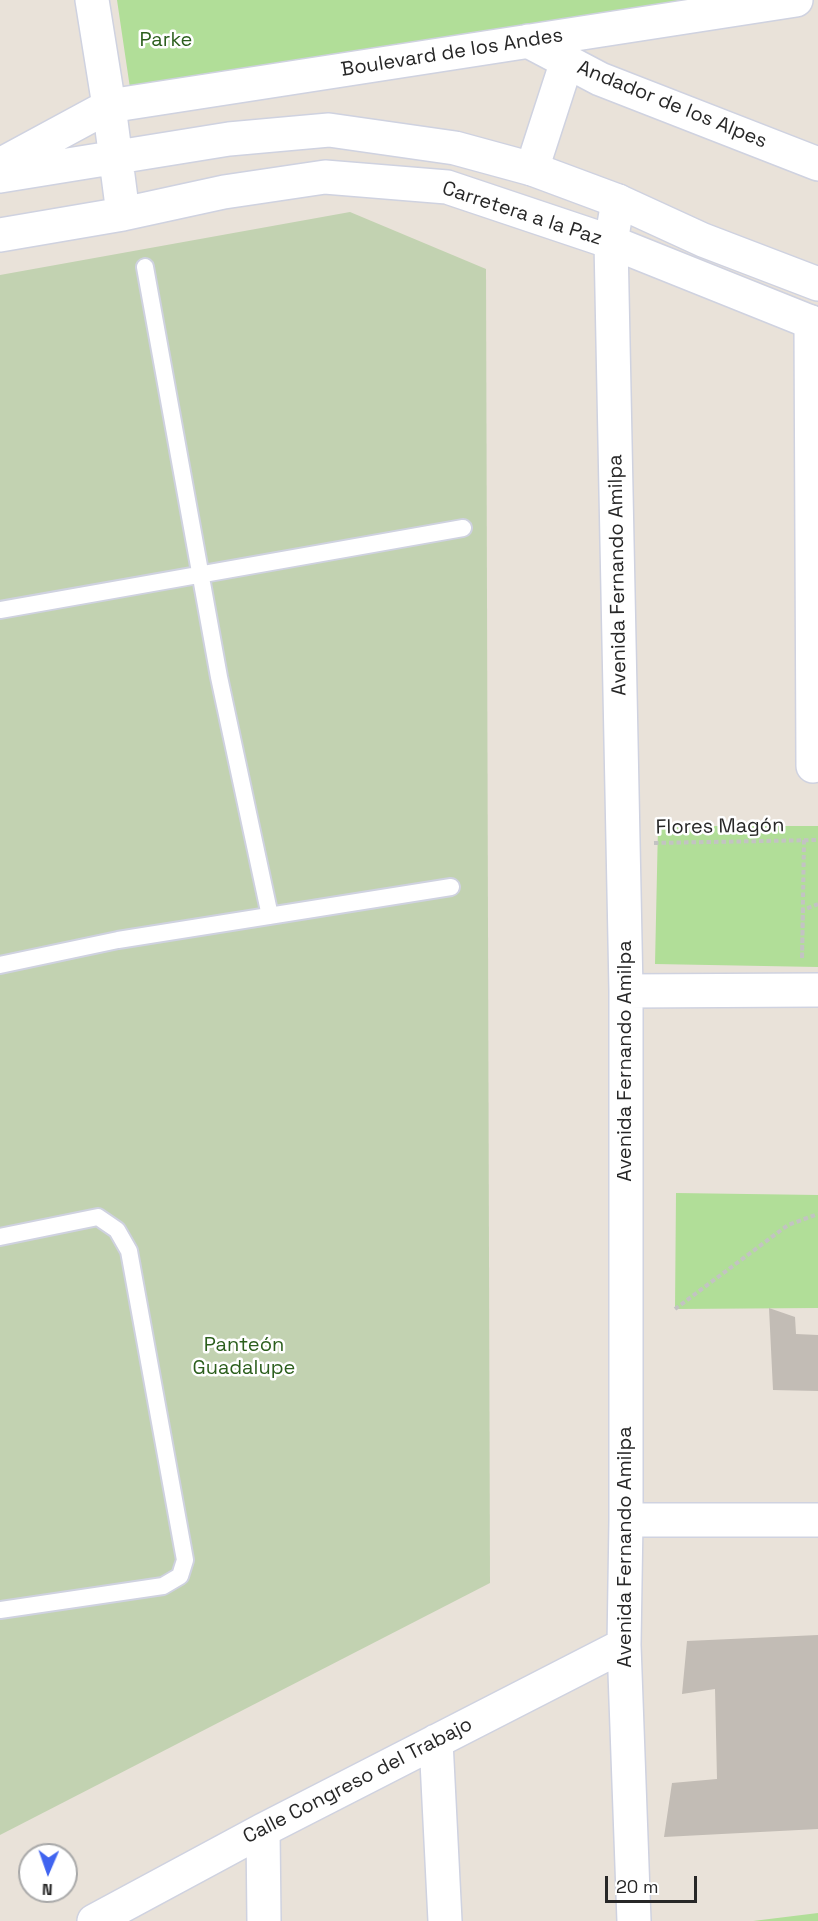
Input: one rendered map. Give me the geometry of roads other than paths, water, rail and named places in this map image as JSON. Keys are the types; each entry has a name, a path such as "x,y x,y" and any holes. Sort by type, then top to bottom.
{"street":[{"path":"92,0 123,214"},
{"name":"Boulevard de los Andes","path":"0,165 109,106 528,41 654,11 791,0"},
{"name":"Andador de los Alpes","path":"528,41 600,79 818,164"},
{"path":"532,169 567,61"},
{"path":"0,176 229,139 329,130 455,148 532,169 618,201 703,240 818,285"},
{"name":"Carretera a la Paz","path":"0,234 123,214 225,192 325,177 447,187 612,242 814,324"},
{"name":"Avenida Fernando Amilpa","path":"618,201 612,242 626,991 624,1645 634,1921"},
{"path":"813,766 814,324"},
{"path":"626,991 818,990"},
{"path":"626,1520 818,1520"},
{"name":"Calle Congreso del Trabajo","path":"94,1921 263,1830 624,1645"},
{"path":"436,1741 446,1921"},
{"path":"263,1830 264,1921"}],"lane":[{"path":"145,267 219,677 270,916"},
{"path":"0,610 463,528"},
{"path":"0,965 118,940 451,888"},
{"path":"0,1237 98,1217 117,1230 129,1251 185,1560 180,1576 163,1586 0,1610"}],"park label":[{"name":"Parke","path":"166,41"},
{"name":"Panteón Guadalupe","path":"244,1358"}]}
